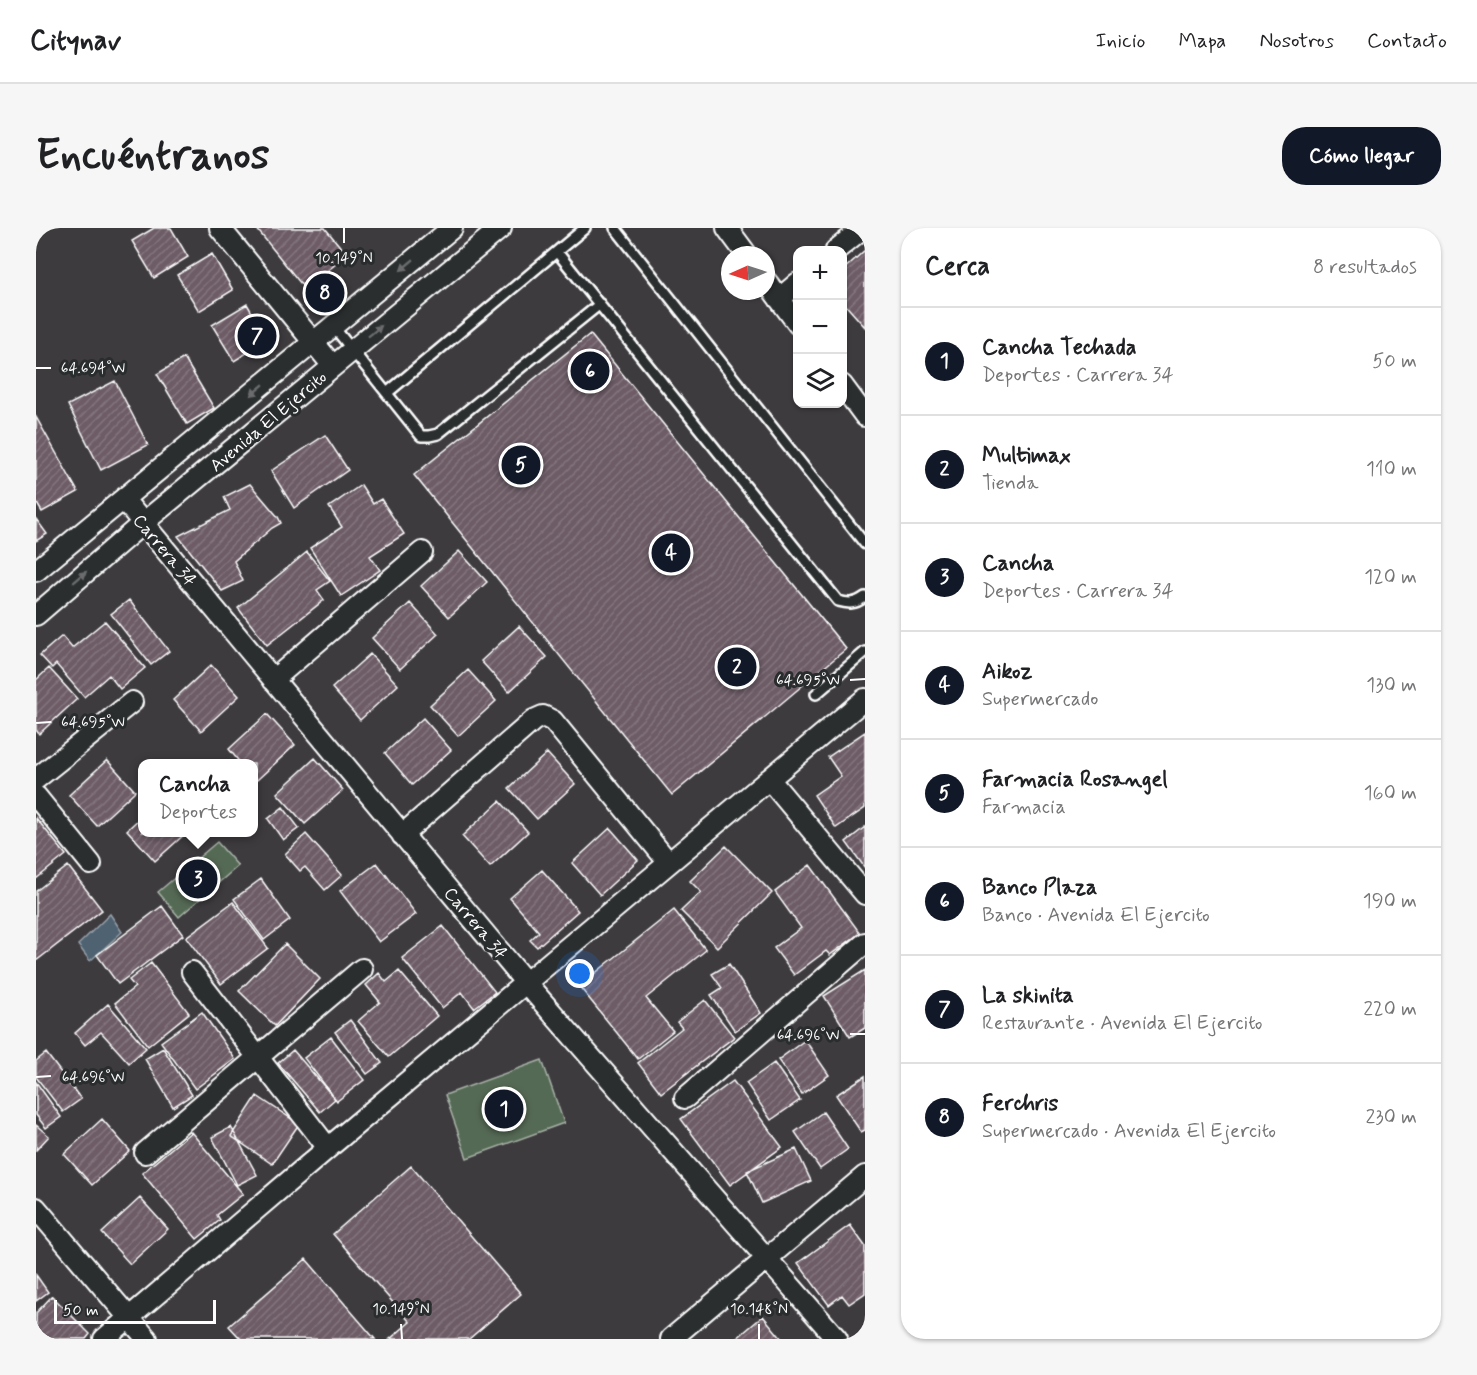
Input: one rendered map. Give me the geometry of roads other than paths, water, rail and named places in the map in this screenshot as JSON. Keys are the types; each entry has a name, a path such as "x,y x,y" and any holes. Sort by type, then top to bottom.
{"street":[{"path":"220,228 333,366"},
{"name":"Avenida El Ejercito","path":"36,571 452,228"},
{"name":"Avenida El Ejercito","path":"36,615 143,523 501,228"},
{"path":"727,228 740,246"},
{"path":"842,246 863,228"},
{"path":"779,299 793,287"},
{"path":"775,293 793,317"},
{"path":"847,391 865,416"},
{"name":"Carrera 34","path":"124,500 526,983 837,1339"},
{"path":"273,680 422,552"},
{"path":"104,1339 328,1148 865,699"},
{"path":"36,779 132,702"},
{"path":"402,835 534,720 543,716 553,720 669,863"},
{"path":"769,779 865,894"},
{"path":"36,796 91,864"},
{"path":"685,1098 865,944"},
{"path":"145,1153 362,969"},
{"path":"192,972 328,1148"},
{"path":"671,1339 865,1176"},
{"path":"36,1208 147,1339"}],"lane":[{"path":"387,393 585,228"},
{"path":"615,228 865,544"},
{"path":"557,252 838,601 849,604 865,597"},
{"path":"333,326 421,436 438,434 600,304"},
{"path":"816,694 865,652"}],"water":[{"path":"110,914 122,932 90,961 78,945"}],"place":[{"name":"Ferchris","path":"325,293"},
{"name":"La skinita","path":"257,336"},
{"name":"Banco Plaza","path":"590,371"},
{"name":"Farmacia Rosangel","path":"521,465"},
{"name":"Aikoz","path":"671,553"},
{"name":"Multimax","path":"737,667"},
{"name":"Cancha","path":"198,879"},
{"name":"Cancha Techada","path":"504,1109"}]}
